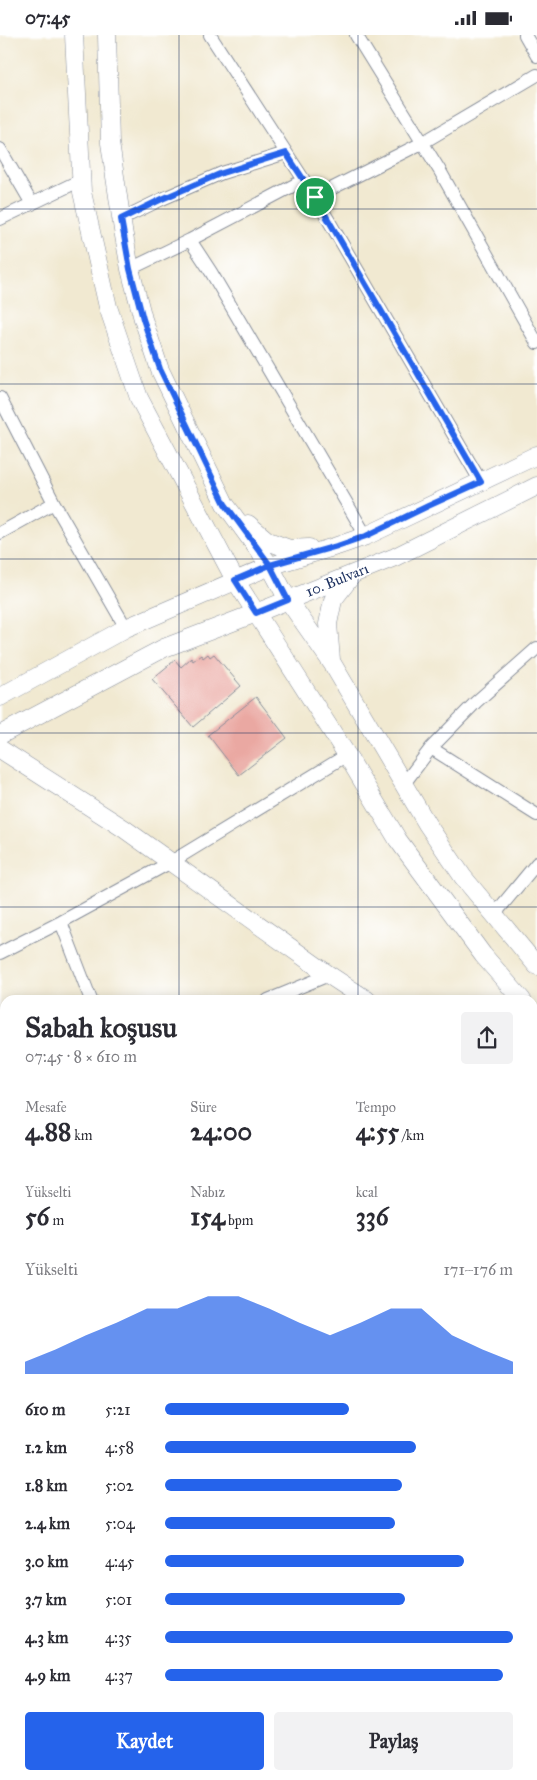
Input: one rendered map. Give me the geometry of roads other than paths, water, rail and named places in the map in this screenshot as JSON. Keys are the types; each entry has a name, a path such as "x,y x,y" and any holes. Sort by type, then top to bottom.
{"main road":[{"path":"74,35 82,193 108,307 139,398 235,580 347,755 398,840 483,955 518,995"},
{"path":"107,35 110,143 121,219 130,269 143,319 160,369 225,504 270,565 288,600 332,663 403,785 463,877 537,967"},
{"name":"10. Bulvarı","path":"0,697 126,628 270,565 366,536 537,455"},
{"name":"10. Bulvarı","path":"0,735 164,648 395,557 537,486"},
{"path":"225,504 268,541 289,549 337,546"},
{"path":"332,663 328,624 333,600 354,574"},
{"path":"0,749 123,828 359,995"}],"street":[{"path":"210,35 315,197 481,482"},
{"path":"356,35 440,171 537,343"},
{"path":"525,35 537,56"},
{"path":"315,197 422,143 537,75"},
{"path":"0,149 32,204"},
{"path":"121,219 222,173 286,153"},
{"path":"0,219 81,180"},
{"path":"130,269 190,240 304,180"},
{"path":"190,240 366,536"},
{"path":"0,398 54,503 126,628"},
{"path":"0,533 54,503"},
{"path":"403,785 431,748 476,702 537,648"},
{"path":"431,748 537,815"},
{"path":"0,953 171,862 347,755"},
{"path":"494,915 537,863"},
{"path":"61,922 89,995"},
{"path":"280,995 329,975"}]}
